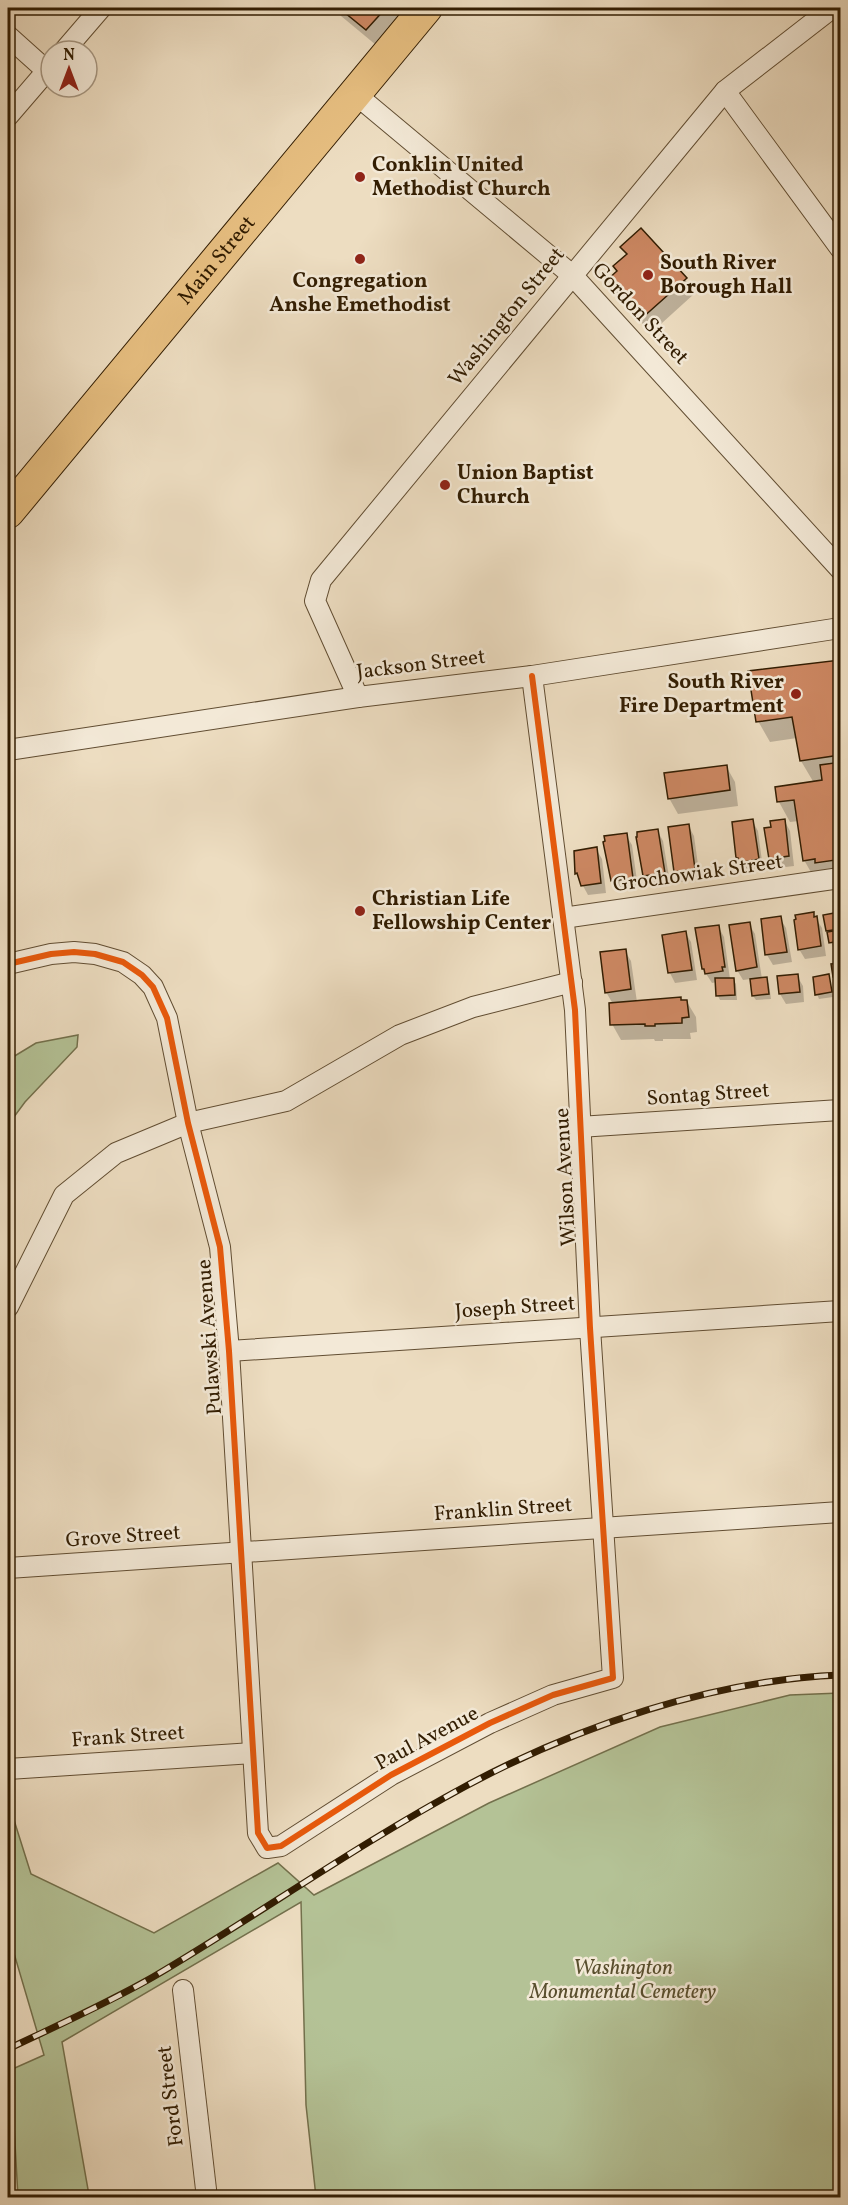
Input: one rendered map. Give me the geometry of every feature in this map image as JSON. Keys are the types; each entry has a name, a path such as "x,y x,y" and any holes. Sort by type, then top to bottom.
{"main road":[{"name":"Main Street","path":"8,512 426,8"}],"street":[{"path":"74,39 101,8"},
{"name":"Washington Street","path":"358,697 315,601 321,580 725,91 832,8"},
{"path":"8,36 39,60"},
{"path":"8,116 39,80"},
{"path":"725,91 840,248"},
{"name":"Gordon Street","path":"354,93 572,275 840,569"},
{"name":"Jackson Street","path":"8,750 358,697 532,676 840,628"},
{"name":"Wilson Avenue","path":"532,676 575,1010 590,1328 612,1678"},
{"name":"Grochowiak Street","path":"563,918 840,878"},
{"name":"Pulawski Avenue","path":"8,964 51,954 74,952 95,954 123,962 142,975 153,987 167,1018 188,1123 220,1247 229,1351 258,1833 267,1848"},
{"path":"8,1307 64,1195 116,1153 188,1123 286,1101 400,1035 472,1007 572,982"},
{"name":"Sontag Street","path":"579,1127 840,1110"},
{"name":"Joseph Street","path":"229,1351 840,1311"},
{"name":"Franklin Street","path":"242,1553 840,1512"},
{"name":"Grove Street","path":"8,1568 242,1553"},
{"name":"Paul Avenue","path":"267,1848 281,1846 391,1775 490,1723 553,1695 612,1678"},
{"name":"Frank Street","path":"8,1769 253,1753"},
{"name":"Ford Street","path":"183,1990 207,2198"}],"green space":[{"path":"78,1035 77,1047 25,1102 8,1125 8,1060 36,1043"},
{"name":"Washington Monumental Cemetery","path":"840,1693 840,2197 316,2197 306,2105 301,1902 62,2042 89,2195 18,2197 13,2108 8,2108 8,2071 44,2055 8,1933 8,1801 31,1874 154,1933 278,1863 314,1895 489,1803 660,1727 790,1695"}],"building":[{"path":"339,8 386,8 366,30"},
{"name":"South River Borough Hall","path":"641,228 687,278 641,319 607,280 617,271 613,266 627,254 620,247"},
{"name":"South River Fire Department","path":"840,660 840,755 800,761 792,717 756,722 748,671"},
{"path":"834,763 837,787 839,786 840,792 840,855 835,856 836,860 815,863 815,859 803,861 794,800 777,802 775,787 822,780 820,765"},
{"path":"727,765 730,790 668,799 664,773"},
{"path":"753,819 759,859 739,863 736,858 732,822"},
{"path":"785,819 789,856 769,859 764,828 771,827 770,821"},
{"path":"689,824 695,869 674,872 668,827"},
{"path":"658,829 665,873 643,876 637,832"},
{"path":"627,833 633,878 611,881 603,842 605,841 604,836"},
{"path":"597,847 601,883 581,886 577,873 575,874 574,851"},
{"path":"814,912 814,917 817,916 821,946 798,950 795,915"},
{"path":"840,912 840,929 826,931 823,915"},
{"path":"781,916 787,952 765,955 761,919"},
{"path":"750,922 757,967 736,971 729,925"},
{"path":"719,925 725,967 722,967 723,971 705,974 702,969 695,928"},
{"path":"840,930 840,941 829,943 827,932"},
{"path":"686,931 692,970 668,973 662,935"},
{"path":"626,949 631,989 605,993 600,952"},
{"path":"840,963 840,976 833,977 831,964"},
{"path":"798,974 800,992 779,994 777,976"},
{"path":"829,974 832,992 815,995 813,977"},
{"path":"767,977 769,994 752,996 750,979"},
{"path":"715,978 734,978 735,995 716,996"},
{"path":"681,997 681,1000 687,1000 689,1017 682,1018 682,1023 655,1024 655,1026 610,1025 609,1003"}],"railway":[{"path":"8,2049 99,2006 153,1977 426,1808 509,1764 600,1726 695,1696 792,1679 840,1675"}],"cycle path":[{"path":"8,964 51,954 74,952 95,954 123,962 142,975 153,987 167,1018 188,1123 220,1247 229,1351 258,1833 267,1848 281,1846 391,1775 490,1723 553,1695 613,1678 590,1328 575,1010 532,676"}],"place":[{"name":"Conklin United Methodist Church","path":"360,177"},
{"name":"Congregation Anshe Emethodist","path":"360,259"},
{"name":"South River Borough Hall","path":"648,275"},
{"name":"Union Baptist Church","path":"445,485"},
{"name":"South River Fire Department","path":"796,694"},
{"name":"Christian Life Fellowship Center","path":"360,911"}]}
